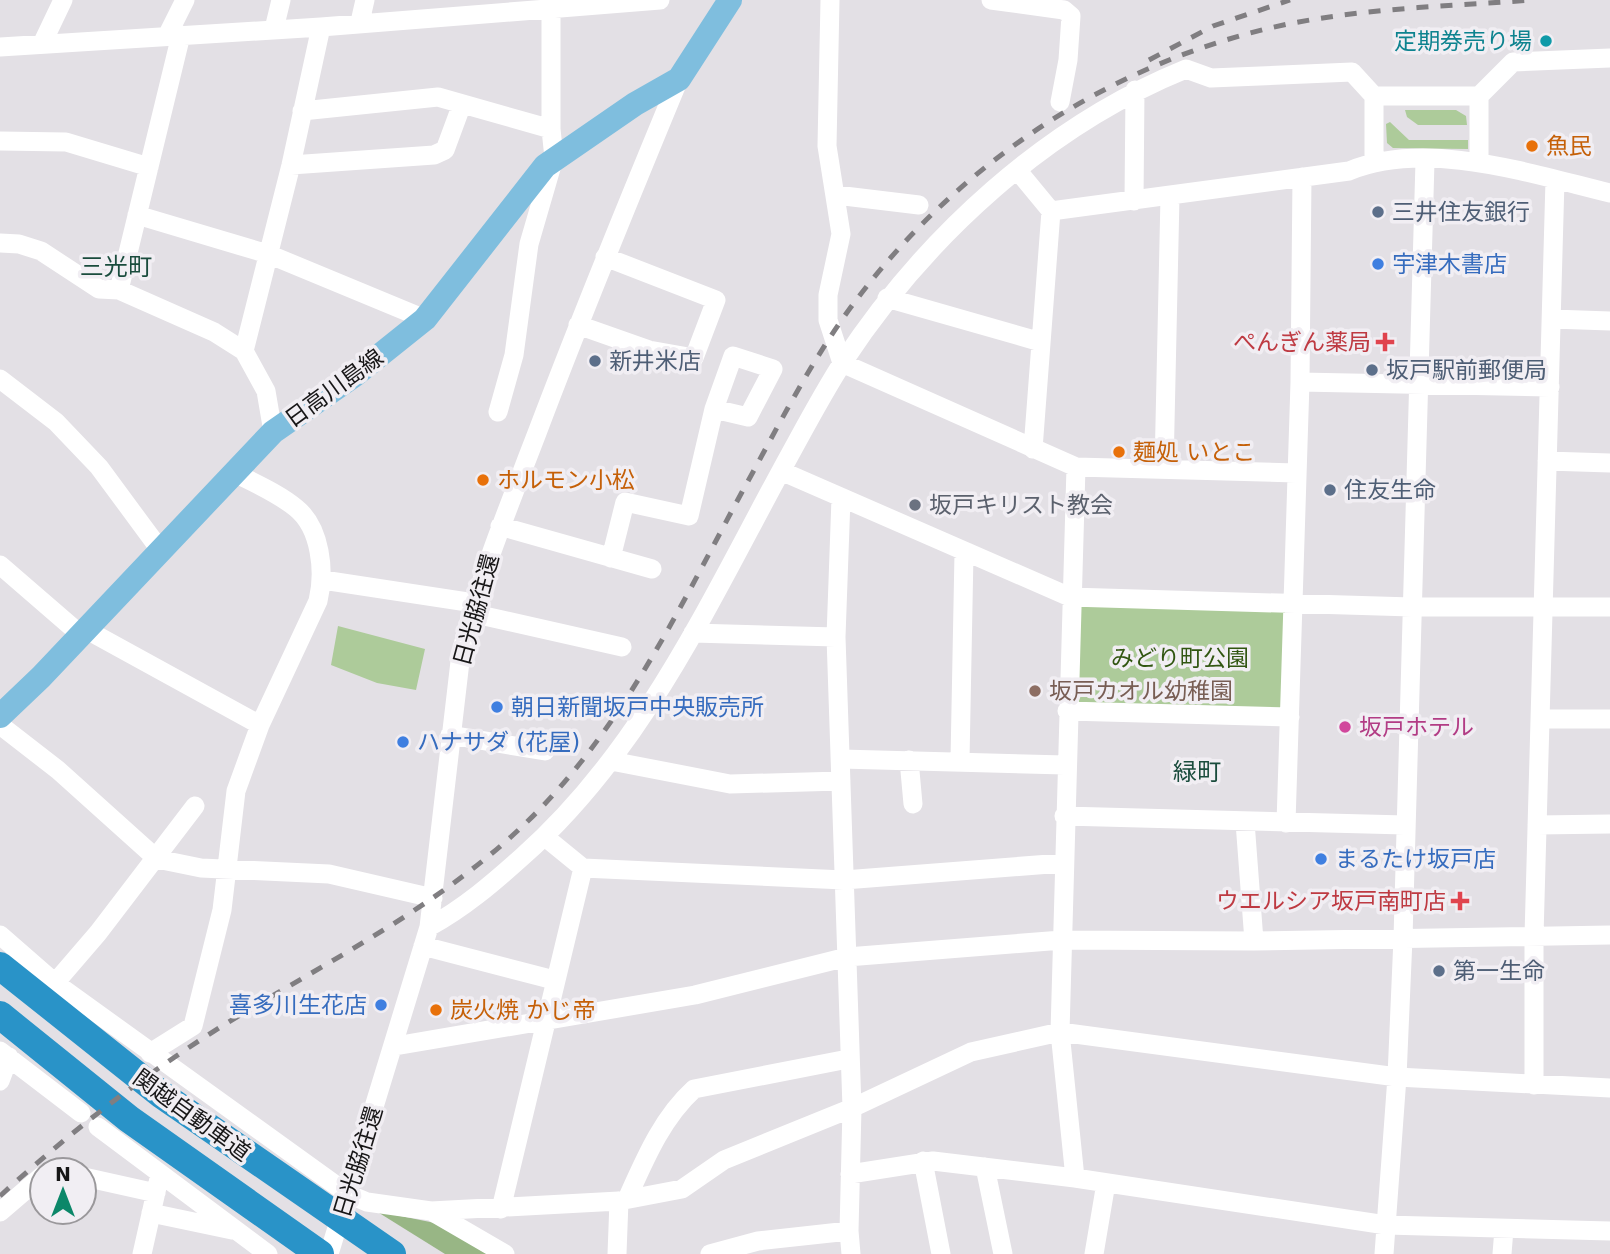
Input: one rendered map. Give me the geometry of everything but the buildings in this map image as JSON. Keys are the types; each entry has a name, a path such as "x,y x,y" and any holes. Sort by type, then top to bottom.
{"highway":[{"name":"関越自動車道","path":"0,966 162,1095 392,1254"},
{"name":"関越自動車道","path":"0,1016 129,1119 320,1254"}],"main road":[{"name":"日光脇往還","path":"679,79 730,0"},
{"name":"日高川島線","path":"0,716 84,633 273,432 355,375 425,318 528,185 554,158 679,79"}],"street":[{"path":"42,44 63,0"},
{"path":"119,290 149,167 174,36 185,0"},
{"path":"274,29 281,0"},
{"path":"360,22 365,0"},
{"path":"0,47 321,27 455,7 660,0"},
{"path":"830,0 827,146 841,234 828,295 828,320 842,363 1076,467 1296,473"},
{"path":"991,0 1063,10 1072,16 1068,60 1060,102"},
{"path":"498,412 514,355 529,244 554,158 551,129 551,3"},
{"path":"244,351 291,165 321,27"},
{"path":"1374,96 1479,96 1513,62 1610,58"},
{"path":"426,936 545,837 611,761 654,699 693,633 842,363 887,299 951,227 1018,171 1079,125 1135,90 1186,69 1211,78 1352,72 1374,96 1374,161"},
{"name":"日光脇往還","path":"329,1254 395,1046 426,936 433,898 461,653 472,608 500,526 604,257 679,79"},
{"path":"1133,201 1135,90"},
{"path":"1479,96 1479,161"},
{"path":"302,111 438,97 551,129"},
{"path":"291,165 434,155 445,150 462,104"},
{"path":"0,141 66,142 149,167"},
{"path":"1384,1254 1397,1077 1403,938 1425,160"},
{"path":"1051,211 1349,171 1374,161 1479,161 1610,193"},
{"path":"1018,171 1051,211 1033,449"},
{"path":"1286,823 1300,382 1302,177"},
{"path":"1534,1085 1534,936 1555,180"},
{"path":"836,195 919,205"},
{"path":"1164,469 1170,196"},
{"path":"137,215 268,254 425,318"},
{"path":"0,243 19,244 41,251 99,289 119,290 214,332 244,351 266,391 273,432"},
{"path":"578,325 661,352 694,358 699,346 716,300 604,257"},
{"path":"887,299 1041,342"},
{"path":"1552,319 1610,321"},
{"path":"0,379 55,422 99,467 161,551"},
{"path":"1300,382 1550,387"},
{"path":"611,558 625,502 690,516 714,409"},
{"path":"1548,461 1610,463"},
{"path":"1075,1178 1060,1032 1065,765 1076,467"},
{"path":"781,471 1070,597 1412,607 1610,607"},
{"path":"150,1053 193,1026 222,910 229,869 236,791 260,725 302,641 323,580 322,564 310,526 298,509 233,472"},
{"path":"841,498 836,638 848,1059 852,1108 849,1231 851,1254"},
{"path":"500,526 652,569"},
{"path":"960,760 964,553"},
{"path":"0,565 84,633 260,725"},
{"path":"323,580 472,608 622,647"},
{"path":"693,633 836,638"},
{"path":"1067,710 1290,717"},
{"path":"1541,719 1610,719"},
{"path":"0,725 58,770 157,859 201,869 329,874 433,898"},
{"path":"450,735 545,751"},
{"path":"841,760 960,760 1065,765"},
{"path":"909,760 913,804"},
{"path":"611,761 730,784 841,781"},
{"path":"55,983 157,859 195,806"},
{"path":"1064,816 1405,825"},
{"path":"1245,822 1254,941"},
{"path":"1537,825 1610,824"},
{"path":"545,837 583,868 844,880 1063,863"},
{"path":"501,1209 583,868"},
{"path":"0,935 55,983 348,1194 367,1202 431,1211 623,1200 682,1189 724,1160 852,1108 971,1052 1060,1032 1397,1077 1610,1088"},
{"path":"395,1046 695,995 847,957 1062,940 1254,941 1610,935"},
{"path":"426,936 554,980"},
{"path":"0,1081 4,1054 81,1113"},
{"path":"617,1254 623,1200 676,1106 694,1089 848,1059"},
{"path":"98,1127 158,1184 238,1231 268,1254"},
{"path":"850,1174 923,1161 1075,1178 1386,1225 1610,1231"},
{"path":"923,1161 941,1254"},
{"path":"985,1167 1003,1254"},
{"path":"98,1178 158,1184"},
{"path":"1094,1254 1106,1183"},
{"path":"142,1254 158,1184"},
{"path":"0,1212 28,1188"},
{"path":"431,1211 505,1254"},
{"path":"151,1213 238,1231"},
{"path":"1502,1254 1504,1229"},
{"path":"710,1254 758,1241 849,1231"}],"green space":[{"path":"1405,110 1456,110 1466,116 1467,125 1418,125 1407,117"},
{"path":"1390,122 1409,140 1468,140 1468,149 1393,148 1387,143 1386,124"},
{"name":"みどり町公園","path":"1078,606 1285,611 1283,711 1075,706"},
{"path":"338,626 425,649 416,690 377,683 331,665"},
{"path":"376,1211 435,1223 487,1254 445,1254"}],"railway":[{"path":"1149,60 1213,26 1290,0"},
{"path":"0,1196 52,1150 133,1086 219,1028 427,902 503,844 539,810 571,774 627,698 675,617 796,393 857,299 899,248 945,202 995,160 1048,122 1104,90 1163,62 1224,40 1288,24 1348,14 1532,0"}],"place":[{"name":"定期券売り場","path":"1546,41"},
{"name":"魚民","path":"1532,146"},
{"name":"三井住友銀行","path":"1378,212"},
{"name":"宇津木書店","path":"1378,264"},
{"name":"ぺんぎん薬局","path":"1385,342"},
{"name":"新井米店","path":"595,361"},
{"name":"坂戸駅前郵便局","path":"1372,370"},
{"name":"麺処 いとこ","path":"1119,452"},
{"name":"ホルモン小松","path":"483,480"},
{"name":"住友生命","path":"1330,490"},
{"name":"坂戸キリスト教会","path":"915,505"},
{"name":"坂戸カオル幼稚園","path":"1035,691"},
{"name":"朝日新聞坂戸中央販売所","path":"497,707"},
{"name":"坂戸ホテル","path":"1345,727"},
{"name":"ハナサダ (花屋)","path":"403,742"},
{"name":"まるたけ坂戸店","path":"1321,859"},
{"name":"ウエルシア坂戸南町店","path":"1460,901"},
{"name":"第一生命","path":"1439,971"},
{"name":"喜多川生花店","path":"381,1005"},
{"name":"炭火焼 かじ帝","path":"436,1010"}],"district":[{"name":"三光町","path":"116,267"},
{"name":"緑町","path":"1197,772"}]}
